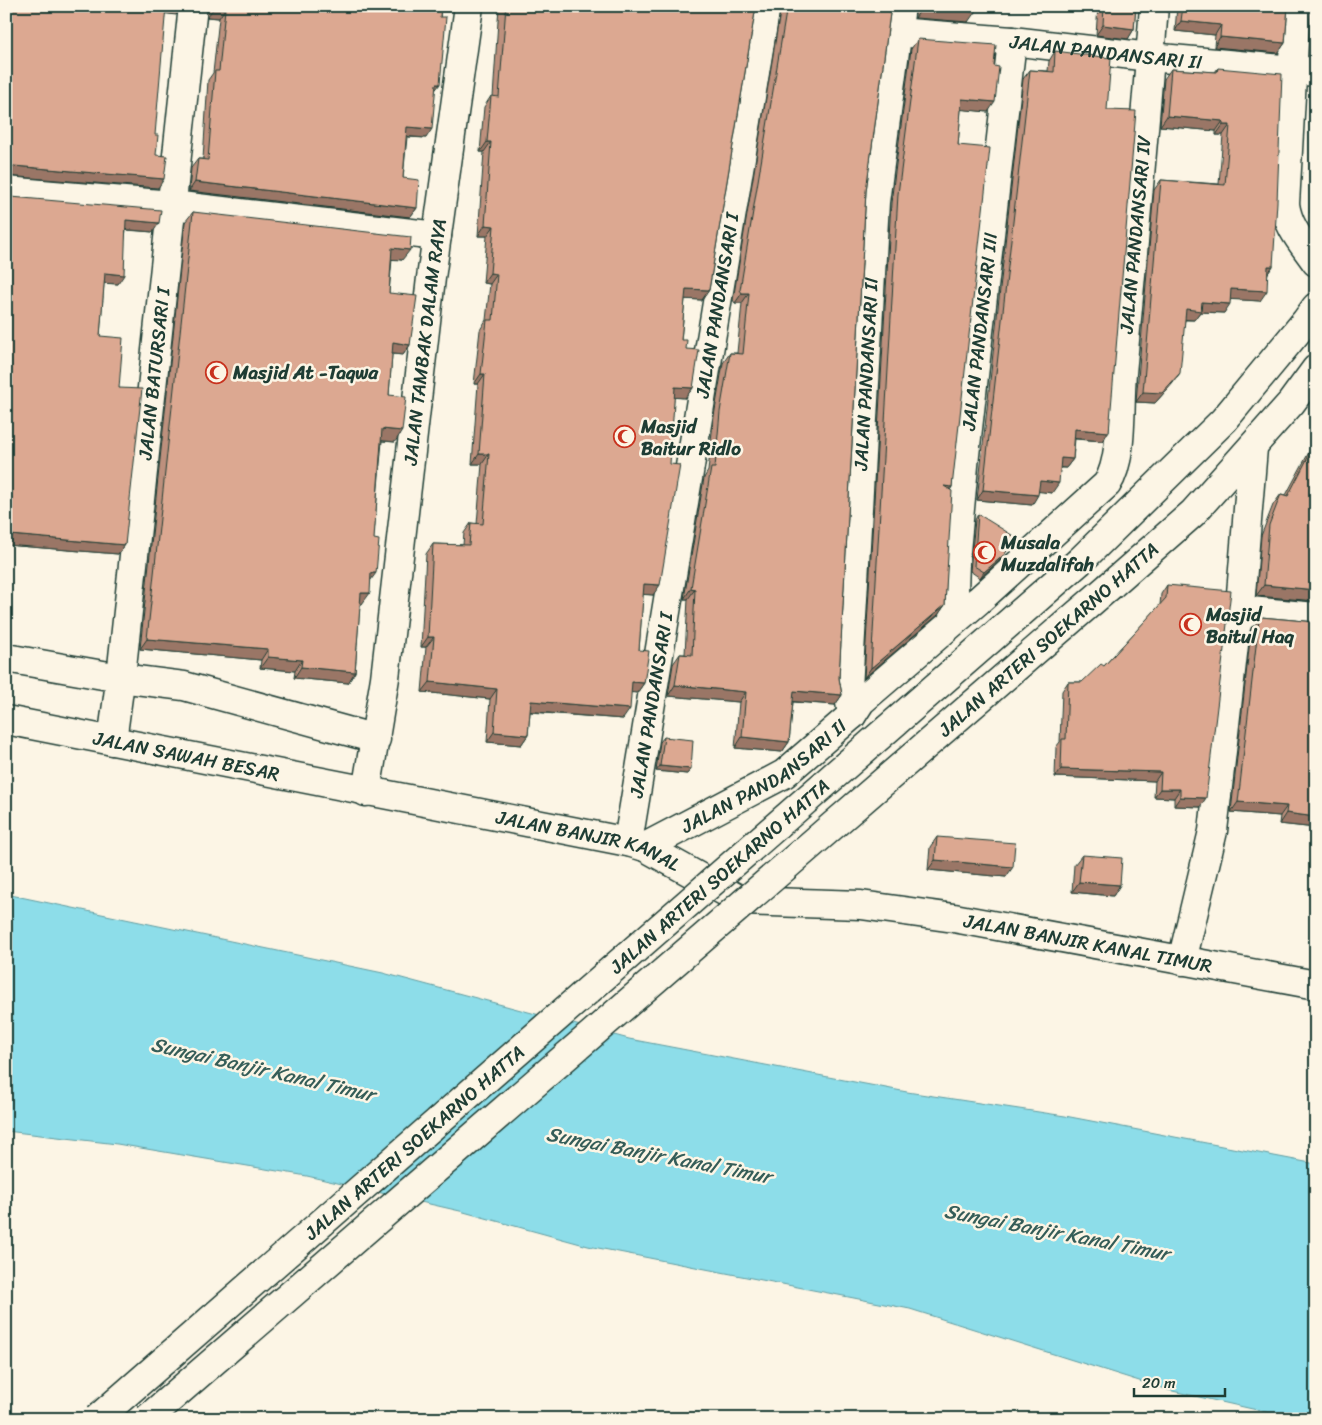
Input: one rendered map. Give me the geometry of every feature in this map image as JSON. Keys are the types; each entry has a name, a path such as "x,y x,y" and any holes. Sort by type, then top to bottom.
{"street":[{"name":"JALAN BATURSARI I","path":"112,741 125,639 193,6"},
{"name":"JALAN TAMBAK DALAM RAYA","path":"366,792 385,678 437,236 469,6"},
{"name":"JALAN PANDANSARI I","path":"636,845 766,6"},
{"name":"JALAN PANDANSARI IV","path":"1117,464 1119,406 1142,169 1154,6"},
{"path":"1296,6 1304,70 1285,204 1292,228 1316,262"},
{"name":"JALAN PANDANSARI II","path":"852,715 848,689 874,202 899,19 1012,41 1150,57 1304,70"},
{"name":"JALAN PANDANSARI III","path":"953,621 955,562 965,455 1012,41"},
{"path":"6,191 172,205 437,236"},
{"name":"JALAN ARTERI SOEKARNO HATTA","path":"97,1419 1080,561 1224,420 1316,307"},
{"name":"JALAN ARTERI SOEKARNO HATTA","path":"147,1419 1193,512 1253,448 1291,403 1316,369"},
{"path":"1182,961 1213,831 1236,627 1239,618 1253,448"},
{"name":"JALAN PANDANSARI II","path":"636,845 784,774 852,715 861,701 1107,484 1117,464"},
{"path":"1239,618 1250,611 1316,617"},
{"path":"6,658 121,673 184,686 377,733"},
{"name":"JALAN SAWAH BESAR","path":"6,720 366,792"},
{"name":"JALAN BANJIR KANAL","path":"366,792 636,845 742,901 861,905"},
{"name":"JALAN BANJIR KANAL TIMUR","path":"861,905 954,918 1316,985"}],"water":[{"name":"Sungai Banjir Kanal Timur","path":"6,894 383,973 629,1039 907,1092 1065,1116 1316,1164 1316,1419 1297,1419 1168,1390 910,1309 588,1246 460,1211 307,1176 117,1144 6,1131"}],"building":[{"path":"6,6 166,6 155,135 158,135 156,155 167,156 164,179 14,166 6,168"},
{"path":"214,6 441,6 440,17 446,17 440,84 436,84 432,129 407,127 403,178 419,180 417,208 195,182 198,159 208,160 215,71 219,71 225,9 214,8"},
{"path":"506,6 756,6 709,290 686,289 681,340 687,340 686,349 699,350 693,388 675,387 670,464 680,465 660,585 644,584 639,650 649,651 644,683 632,682 630,709 531,701 528,735 494,732 497,689 430,682 434,637 428,637 433,544 469,545 471,523 483,524 489,454 479,454 485,374 481,374 487,320 493,320 497,274 490,273 494,226 485,225 491,142 487,142 491,96 499,97"},
{"path":"787,6 891,6 866,191 839,678 842,695 794,691 789,742 742,737 746,692 675,685 680,654 692,655 695,589 691,588 711,468 715,468 720,412 730,353 743,354 749,293 742,293 740,290"},
{"path":"922,6 975,6 975,12 922,8"},
{"path":"1104,6 1136,6 1134,29 1103,25"},
{"path":"1183,6 1288,6 1285,43 1220,37 1221,25 1181,21"},
{"path":"918,39 996,45 994,66 999,67 995,102 962,99 958,145 990,148 952,487 944,486 952,491 945,605 871,668 898,194"},
{"path":"1055,51 1111,58 1107,110 1136,111 1109,432 1075,429 1073,459 1061,458 1059,483 1040,481 1038,495 983,490 1030,70 1054,72"},
{"path":"1218,68 1282,74 1273,266 1268,266 1267,291 1231,289 1230,304 1202,302 1201,311 1186,309 1180,373 1162,393 1143,392 1161,180 1225,185 1230,125 1223,125 1223,121 1167,116 1171,69 1217,72"},
{"path":"6,196 161,210 159,223 126,220 124,275 105,273 100,336 123,338 119,388 142,389 125,545 10,535 11,522 6,522"},
{"path":"193,212 411,237 410,250 392,248 389,293 417,296 410,345 393,342 389,395 406,397 402,431 382,429 374,539 379,540 376,573 371,573 370,593 361,593 355,672 301,667 302,660 268,657 268,649 147,639"},
{"path":"1316,442 1316,590 1264,585 1269,525 1281,494 1288,496"},
{"name":"Musala Muzdalifah","path":"978,514 1015,537 1005,554 984,572 974,566"},
{"path":"1167,585 1231,591 1206,798 1180,797 1180,789 1160,789 1161,772 1061,769 1062,739 1066,739 1068,682 1082,682 1101,664 1104,666 1166,598"},
{"path":"1261,617 1316,622 1316,817 1286,813 1287,806 1238,802 1259,620"},
{"path":"664,737 693,740 691,769 660,766"},
{"path":"937,837 1015,843 1013,867 935,860"},
{"path":"1082,855 1122,858 1120,885 1079,882"}],"place":[{"name":"Masjid At -Taqwa","path":"217,372"},
{"name":"Masjid Baitur Ridlo","path":"625,437"},
{"name":"Musala Muzdalifah","path":"985,553"},
{"name":"Masjid Baitul Haq","path":"1190,625"}]}
